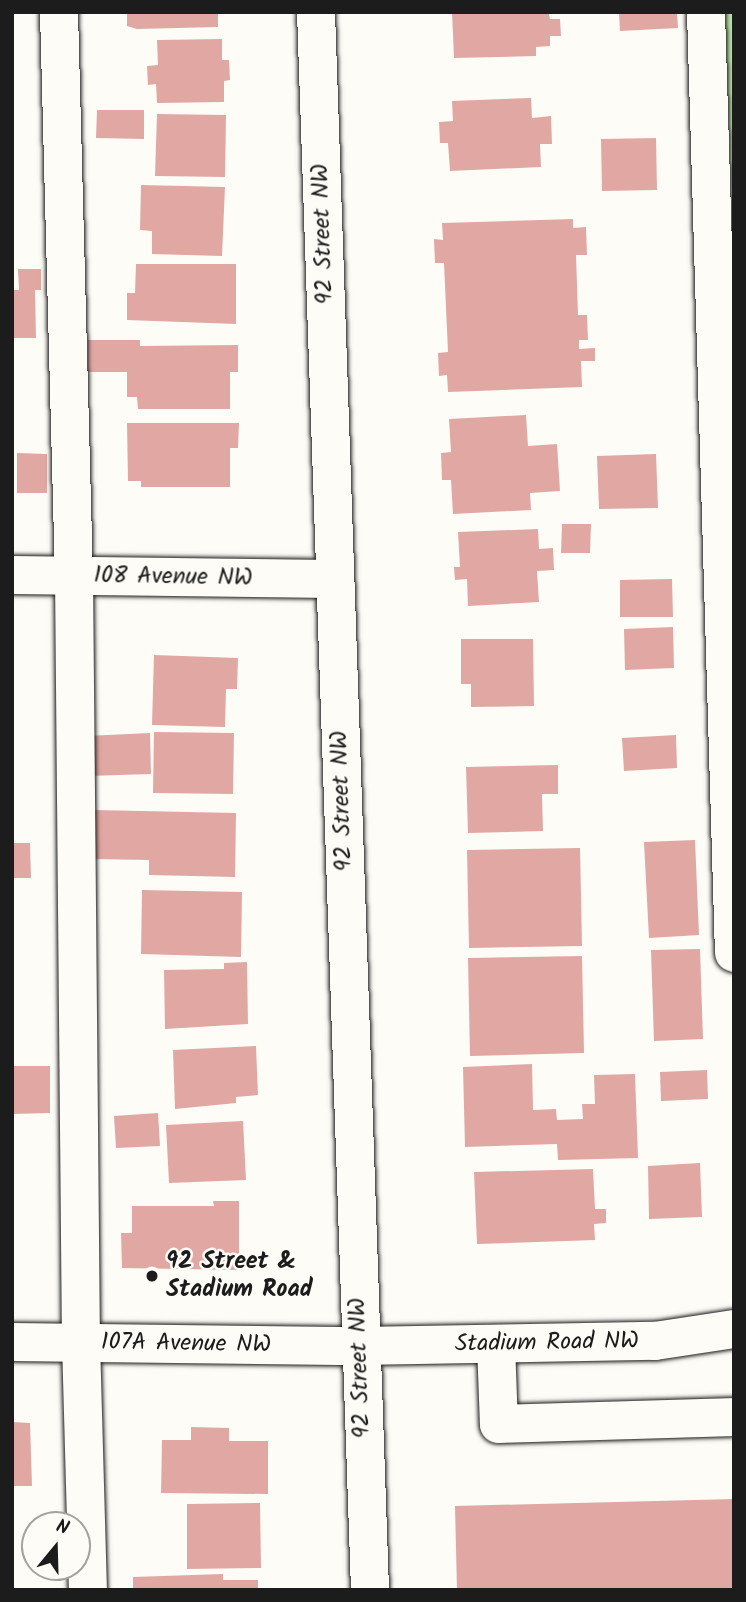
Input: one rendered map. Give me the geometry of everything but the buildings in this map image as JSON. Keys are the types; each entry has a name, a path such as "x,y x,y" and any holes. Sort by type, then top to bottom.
{"street":[{"path":"60,12 74,576 80,1342 88,1590"},
{"name":"92 Street NW","path":"316,12 359,1346 370,1590"},
{"path":"706,12 734,953"},
{"name":"108 Avenue NW","path":"12,575 334,579"},
{"name":"Stadium Road NW","path":"359,1346 655,1341 734,1329"},
{"name":"107A Avenue NW","path":"12,1342 359,1346"},
{"path":"496,1344 499,1424 734,1417"}],"green space":[{"path":"725,12 734,12 734,263"}],"place":[{"name":"92 Street & Stadium Road","path":"152,1276"}]}
